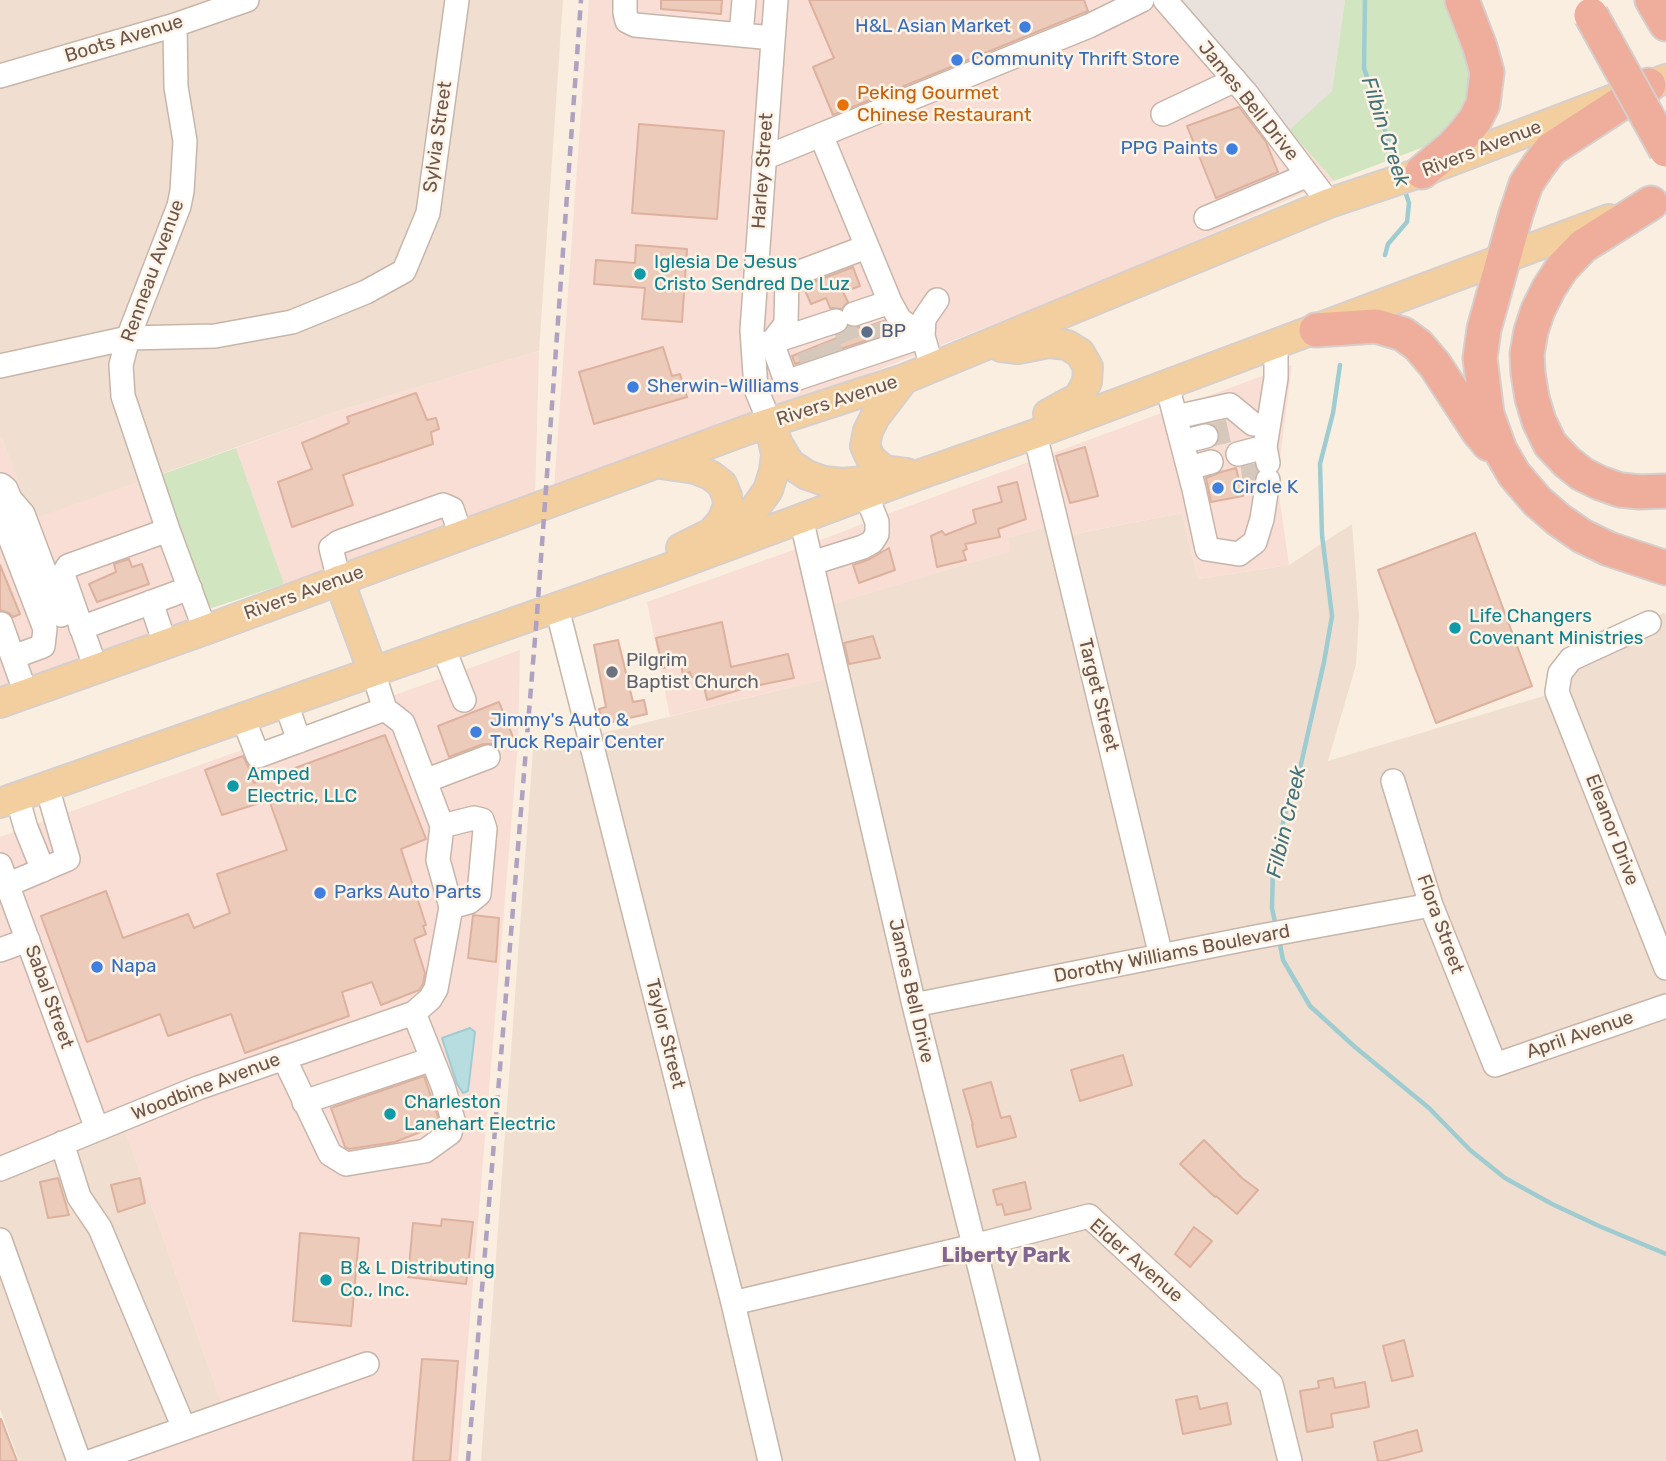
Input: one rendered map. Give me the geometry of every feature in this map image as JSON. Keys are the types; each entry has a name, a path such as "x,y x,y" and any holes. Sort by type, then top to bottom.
{"highway":[{"path":"1422,172 1457,141 1473,123 1483,104 1487,72 1462,0"},
{"path":"1582,0 1666,150"},
{"path":"1652,0 1666,24"},
{"path":"1514,474 1500,450 1487,414 1480,358 1484,329 1526,184 1551,149 1658,82"},
{"path":"1659,200 1583,246 1562,268 1538,310 1527,354 1532,398 1539,421 1550,444 1567,462 1600,484 1620,490 1666,491"},
{"path":"1317,330 1376,327 1403,334 1418,345 1435,365 1478,431 1514,474 1559,520 1582,536 1609,549 1666,568"}],"main road":[{"name":"Rivers Avenue","path":"13,698 769,423 904,379 1329,203 1422,172 1658,82"},
{"path":"8,800 660,571 1317,330 1659,200"},
{"path":"987,345 1018,349 1049,342 1067,345 1080,353 1084,360 1088,368 1087,382 1079,397 1048,415 1035,434"},
{"path":"904,379 875,418 868,431 865,446 871,459 884,470 918,475"},
{"path":"769,423 790,464 807,475 824,481 866,482 918,475"},
{"path":"700,556 712,540 753,510 768,490 776,454 769,423"},
{"path":"658,463 695,469 710,475 722,484 728,506 722,521 711,533 681,547 660,571"},
{"path":"339,580 373,672"}],"street":[{"name":"Boots Avenue","path":"0,76 175,25 247,0"},
{"name":"Sylvia Street","path":"128,338 215,336 292,322 366,292 404,271 428,213 457,0"},
{"path":"625,0 627,21 635,25 773,38"},
{"path":"741,35 744,0"},
{"name":"Harley Street","path":"769,423 756,389 763,344 752,321 776,0"},
{"path":"764,158 1089,26 1142,0"},
{"name":"James Bell Drive","path":"1165,0 1235,80 1329,203"},
{"name":"Renneau Avenue","path":"175,25 176,87 185,141 182,191 179,206 128,338 121,365 123,396 205,629"},
{"path":"1163,114 1235,80"},
{"path":"821,135 890,302 900,320 923,336"},
{"path":"1206,218 1308,175"},
{"path":"756,273 787,277 866,247"},
{"path":"763,344 786,324 787,277"},
{"path":"932,367 923,336 924,319 937,300"},
{"path":"763,344 784,376 795,379 890,302"},
{"path":"763,344 923,336"},
{"path":"0,366 128,338"},
{"path":"1251,425 1276,378 1276,345"},
{"path":"1167,385 1207,549 1239,554 1255,542 1262,519 1251,425 1230,405 1176,417"},
{"name":"Target Street","path":"1035,434 1161,956"},
{"path":"1182,442 1206,436"},
{"path":"1189,468 1211,462"},
{"path":"4,482 10,499 23,514 89,671"},
{"path":"812,563 872,542 880,542 877,522 866,494"},
{"path":"0,512 45,629 43,646 13,657"},
{"name":"James Bell Drive","path":"801,519 914,1005 1028,1461"},
{"path":"89,671 81,628 63,575 68,566 168,530"},
{"path":"81,628 190,588"},
{"path":"151,602 165,644"},
{"name":"Taylor Street","path":"557,608 733,1303 770,1461"},
{"name":"Eleanor Drive","path":"1649,623 1571,659 1560,673 1557,692 1666,968"},
{"path":"1,624 13,657 13,698"},
{"path":"443,647 464,700"},
{"path":"284,1058 330,1154 346,1164 425,1151 450,1133 453,1120 443,1086 414,1013 430,999 436,989 451,907 438,859 442,826 403,723 385,709 373,672"},
{"path":"286,703 299,741"},
{"path":"243,718 258,756 385,709"},
{"path":"425,781 488,757"},
{"name":"Flora Street","path":"1393,781 1431,905 1495,1065"},
{"path":"4,885 68,859 47,787"},
{"path":"8,800 26,828 43,870"},
{"path":"442,826 474,818 482,820 485,829 479,894 470,902 451,907"},
{"name":"Sabal Street","path":"4,885 28,940 97,1129"},
{"name":"Dorothy Williams Boulevard","path":"914,1005 1290,930 1431,905"},
{"path":"0,950 28,940"},
{"name":"April Avenue","path":"1495,1065 1666,1006"},
{"name":"Woodbine Avenue","path":"0,1169 198,1088 414,1013"},
{"path":"304,1102 432,1059"},
{"path":"62,1143 79,1197 100,1228 184,1428"},
{"name":"Elder Avenue","path":"733,1303 1089,1216 1271,1384 1290,1461"},
{"path":"0,1241 79,1461"},
{"path":"92,1461 367,1364"}],"shaded area":[{"path":"0,0 563,0 539,351 338,411 32,520 2,438 0,439"},
{"path":"589,0 1174,0 1334,181 1134,268 992,325 766,414 554,489"},
{"path":"1174,0 1345,0 1332,91 1289,130"},
{"path":"539,351 535,497 285,587 236,448 338,411"},
{"path":"1292,365 1277,481 1289,565 1198,579 1182,513 1074,534 1057,524 1008,538 1011,551 822,607 838,676 670,716 647,602"},
{"path":"2,438 32,519 150,478 202,617 0,688"},
{"name":"Liberty Park","path":"1182,513 1198,579 1289,565 1352,524 1359,616 1356,665 1328,761 1557,692 1560,673 1663,613 1666,614 1666,1461 481,1461 533,750 837,676 822,607 1010,551 1007,538 1057,524 1075,534"},
{"path":"520,650 518,743 458,1461 92,1461 225,1413 121,1119 0,1169 0,837"},
{"path":"121,1119 225,1413 92,1461 19,1461 0,1409 0,1169"}],"green space":[{"path":"1345,0 1450,0 1476,89 1445,139 1334,181 1289,130 1332,91"},
{"path":"236,448 284,584 212,608 207,603 157,476"}],"water":[{"path":"470,1028 475,1032 468,1091 463,1093 457,1084 442,1038"}],"building":[{"path":"661,0 722,0 721,14 661,9"},
{"path":"809,0 1084,0 1088,11 833,115 813,67 834,58"},
{"name":"PPG Paints","path":"1239,107 1266,142 1278,172 1216,198 1187,126"},
{"path":"639,124 724,131 717,219 632,213"},
{"name":"Iglesia De Jesus Cristo Sendred De Luz","path":"636,245 687,249 682,322 642,319 645,288 594,284 596,260 635,263"},
{"path":"853,267 860,286 843,292 848,302 842,309 830,308 826,298 811,304 803,286"},
{"path":"884,321 892,332 795,364 792,356 842,336 848,326 860,329"},
{"name":"Sherwin-Williams","path":"663,347 672,376 680,374 687,397 594,424 579,372"},
{"path":"416,393 427,420 436,418 439,429 431,432 433,444 343,475 353,505 292,527 278,482 312,469 302,443 349,423 347,417"},
{"path":"1085,447 1098,496 1070,503 1056,456"},
{"name":"Circle K","path":"1236,468 1243,496 1211,502 1206,478"},
{"path":"1017,482 1026,519 998,529 1000,537 965,544 967,549 963,551 966,560 937,567 931,536 942,531 945,535 976,523 973,510 1002,502 998,487"},
{"name":"Life Changers Covenant Ministries","path":"1475,533 1532,686 1436,723 1378,570"},
{"path":"889,548 895,570 859,583 853,565"},
{"path":"129,559 132,567 142,564 149,584 97,602 89,584 116,572 114,564"},
{"path":"0,565 20,614 13,617 0,610"},
{"path":"722,622 731,667 788,654 794,678 745,688 707,700 702,677 691,677 690,672 683,675 681,664 663,668 656,638"},
{"path":"873,636 880,658 849,664 844,643"},
{"name":"Pilgrim Baptist Church","path":"618,640 633,702 644,700 647,714 603,724 599,709 606,707 594,645"},
{"name":"Jimmy's Auto & Truck Repair Center","path":"499,702 513,737 493,744 483,744 449,757 438,726"},
{"name":"Parks Auto Parts","path":"385,735 426,839 401,849 426,925 423,926 426,934 414,939 425,973 419,990 381,1005 372,982 342,992 349,1016 245,1053 231,1014 168,1036 160,1014 87,1042 41,916 106,891 123,938 188,914 194,928 230,913 217,874 287,850 269,800 222,815 205,770 243,756 254,783"},
{"path":"473,915 499,918 496,962 468,958"},
{"path":"1123,1055 1132,1085 1080,1101 1071,1070"},
{"name":"Charleston Lanehart Electric","path":"424,1076 439,1120 438,1125 395,1142 349,1149 345,1147 331,1108"},
{"path":"991,1082 1001,1118 1010,1116 1016,1137 977,1147 963,1090"},
{"path":"1204,1140 1258,1190 1237,1214 1180,1164"},
{"path":"58,1178 69,1215 48,1218 40,1182"},
{"path":"140,1178 145,1203 118,1212 111,1185"},
{"path":"1025,1182 1031,1209 1005,1215 1002,1204 997,1205 993,1190"},
{"path":"442,1219 473,1222 466,1284 408,1277 413,1223 441,1226"},
{"path":"1194,1227 1212,1241 1190,1267 1175,1254"},
{"name":"B & L Distributing Co., Inc.","path":"300,1233 359,1238 351,1326 293,1321"},
{"path":"1404,1340 1413,1376 1392,1381 1383,1346"},
{"path":"422,1359 458,1361 450,1461 413,1461"},
{"path":"1333,1378 1335,1388 1365,1382 1369,1407 1331,1414 1333,1427 1307,1432 1300,1391 1319,1388 1318,1381"},
{"path":"1197,1396 1200,1409 1227,1403 1231,1424 1183,1434 1176,1400"},
{"path":"1,1419 17,1461 0,1461"},
{"path":"1417,1430 1422,1451 1378,1461 1374,1442"}],"waterway":[{"name":"Filbin Creek","path":"1365,0 1364,68 1398,169"},
{"name":"Filbin Creek","path":"1385,255 1388,244 1407,222 1409,203 1404,188"},
{"name":"Filbin Creek","path":"1276,927 1272,908 1273,868 1285,814 1295,791 1332,616 1322,535 1320,464 1333,413 1340,365"},
{"name":"Filbin Creek","path":"1279,939 1283,960 1310,1006 1429,1108 1470,1150 1505,1178 1552,1204 1666,1254"}],"tunnel":[{"path":"841,319 853,349"},
{"path":"872,325 878,340"},
{"path":"828,342 833,357"},
{"path":"808,350 813,365"},
{"path":"1206,436 1233,430"},
{"path":"1252,464 1254,481"}],"railway":[{"path":"468,1461 537,614 581,0"}],"place":[{"name":"H&L Asian Market","path":"1025,27"},
{"name":"Community Thrift Store","path":"957,60"},
{"name":"Peking Gourmet Chinese Restaurant","path":"843,105"},
{"name":"PPG Paints","path":"1232,149"},
{"name":"Iglesia De Jesus Cristo Sendred De Luz","path":"640,274"},
{"name":"BP","path":"867,332"},
{"name":"Sherwin-Williams","path":"633,387"},
{"name":"Circle K","path":"1218,488"},
{"name":"Life Changers Covenant Ministries","path":"1455,628"},
{"name":"Pilgrim Baptist Church","path":"612,672"},
{"name":"Jimmy's Auto & Truck Repair Center","path":"476,732"},
{"name":"Amped Electric, LLC","path":"233,786"},
{"name":"Parks Auto Parts","path":"320,893"},
{"name":"Napa","path":"97,967"},
{"name":"Charleston Lanehart Electric","path":"390,1114"},
{"name":"B & L Distributing Co., Inc.","path":"326,1280"}],"district":[{"name":"Liberty Park","path":"1006,1256"}]}
